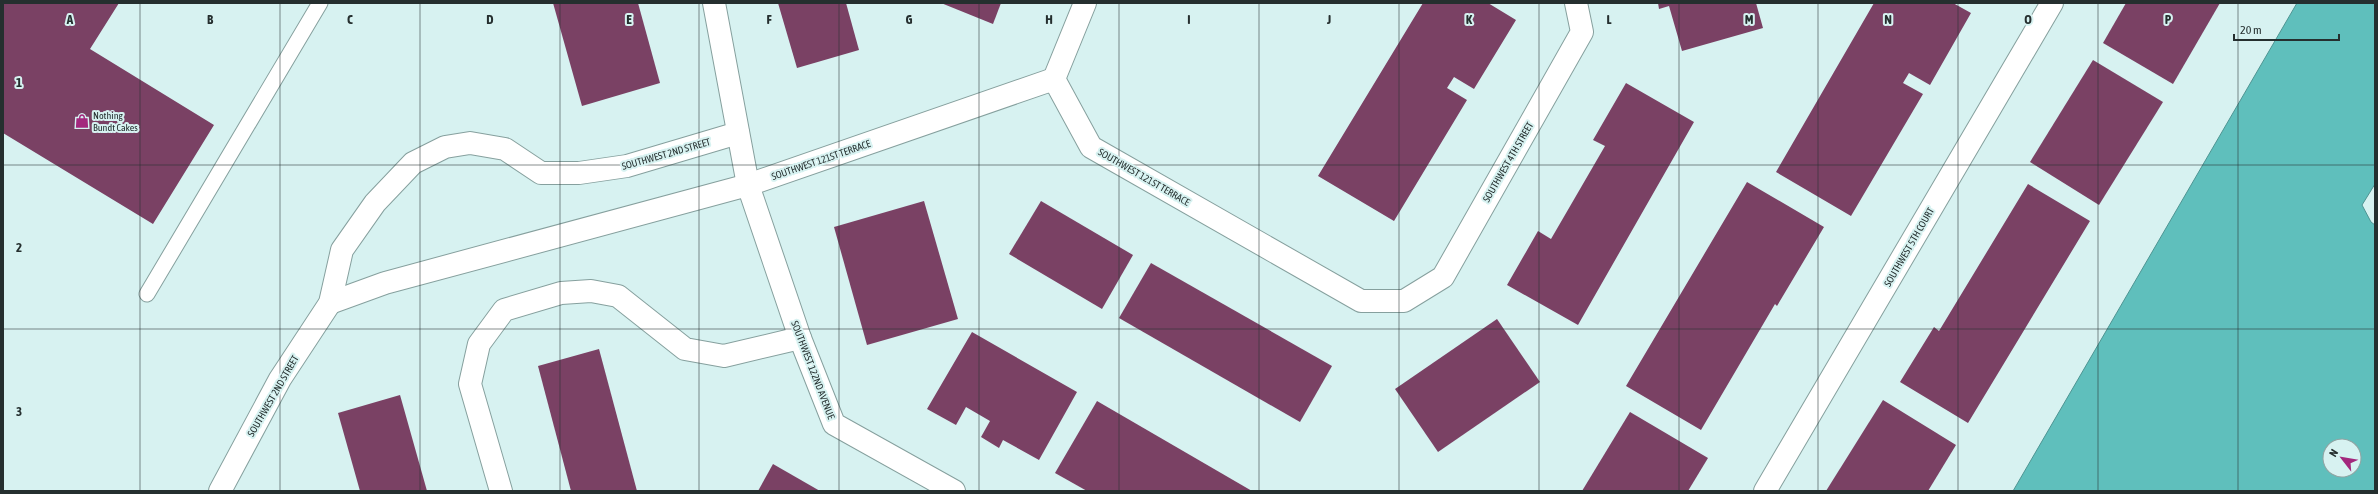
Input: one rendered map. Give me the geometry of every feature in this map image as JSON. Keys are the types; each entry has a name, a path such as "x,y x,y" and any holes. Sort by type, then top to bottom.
{"street":[{"path":"330,303 385,283 748,185 714,3"},
{"path":"1054,80 1085,3"},
{"name":"SOUTHWEST 4TH STREET","path":"1404,301 1443,277 1582,32 1576,3"},
{"name":"SOUTHWEST 5TH COURT","path":"1765,491 2052,3"},
{"name":"SOUTHWEST 121ST TERRACE","path":"748,185 1054,80 1091,147 1361,301 1404,301"},
{"name":"SOUTHWEST 2ND STREET","path":"220,491 280,379 330,303 342,250 375,203 413,162 445,147 470,143 505,149 541,173 579,173 627,166 738,133"},
{"name":"SOUTHWEST 122ND AVENUE","path":"748,185 800,338 834,424 954,491"},
{"path":"501,491 470,384 479,344 504,310 561,293 591,291 618,296 684,349 724,356 800,338"}],"lane":[{"path":"147,294 320,3"}],"water":[{"path":"2297,3 2375,3 2375,184 2362,205 2371,222 2375,225 2375,491 2013,491"}],"building":[{"path":"3,3 119,3 90,49 214,125 153,224 3,133"},
{"path":"553,3 638,3 660,83 582,106"},
{"path":"778,3 846,3 859,50 797,68"},
{"path":"941,3 1001,3 993,24"},
{"path":"1423,3 1488,3 1516,20 1474,89 1454,77 1447,88 1467,100 1394,221 1318,176"},
{"path":"1658,3 1756,3 1763,28 1682,51 1669,6 1659,9"},
{"path":"1874,3 1953,3 1971,13 1930,85 1909,73 1903,83 1923,94 1851,216 1776,172"},
{"path":"2126,3 2220,3 2173,84 2103,43"},
{"path":"2093,60 2163,102 2099,205 2030,162"},
{"path":"1626,83 1694,122 1578,325 1507,285 1538,231 1551,239 1605,146 1593,140"},
{"path":"1747,182 1824,227 1777,306 1775,304 1701,430 1626,386"},
{"path":"2028,184 2090,221 1968,423 1900,382 1934,327 1939,331"},
{"path":"924,201 958,319 867,345 834,227"},
{"path":"1041,201 1133,255 1102,309 1009,254"},
{"path":"1151,263 1332,366 1300,422 1119,318"},
{"path":"1497,319 1540,382 1438,452 1395,389"},
{"path":"972,332 1077,392 1039,460 1003,440 999,448 981,437 990,421 966,407 956,425 927,409"},
{"path":"599,349 637,491 571,491 538,366"},
{"path":"400,395 427,491 360,491 338,413"},
{"path":"1883,400 1956,445 1928,491 1826,491"},
{"path":"1097,401 1252,491 1087,491 1055,473"},
{"path":"1630,412 1708,458 1688,491 1582,491"},
{"path":"773,464 820,491 758,491"}],"place":[{"name":"Nothing Bundt Cakes","path":"82,121"}]}
